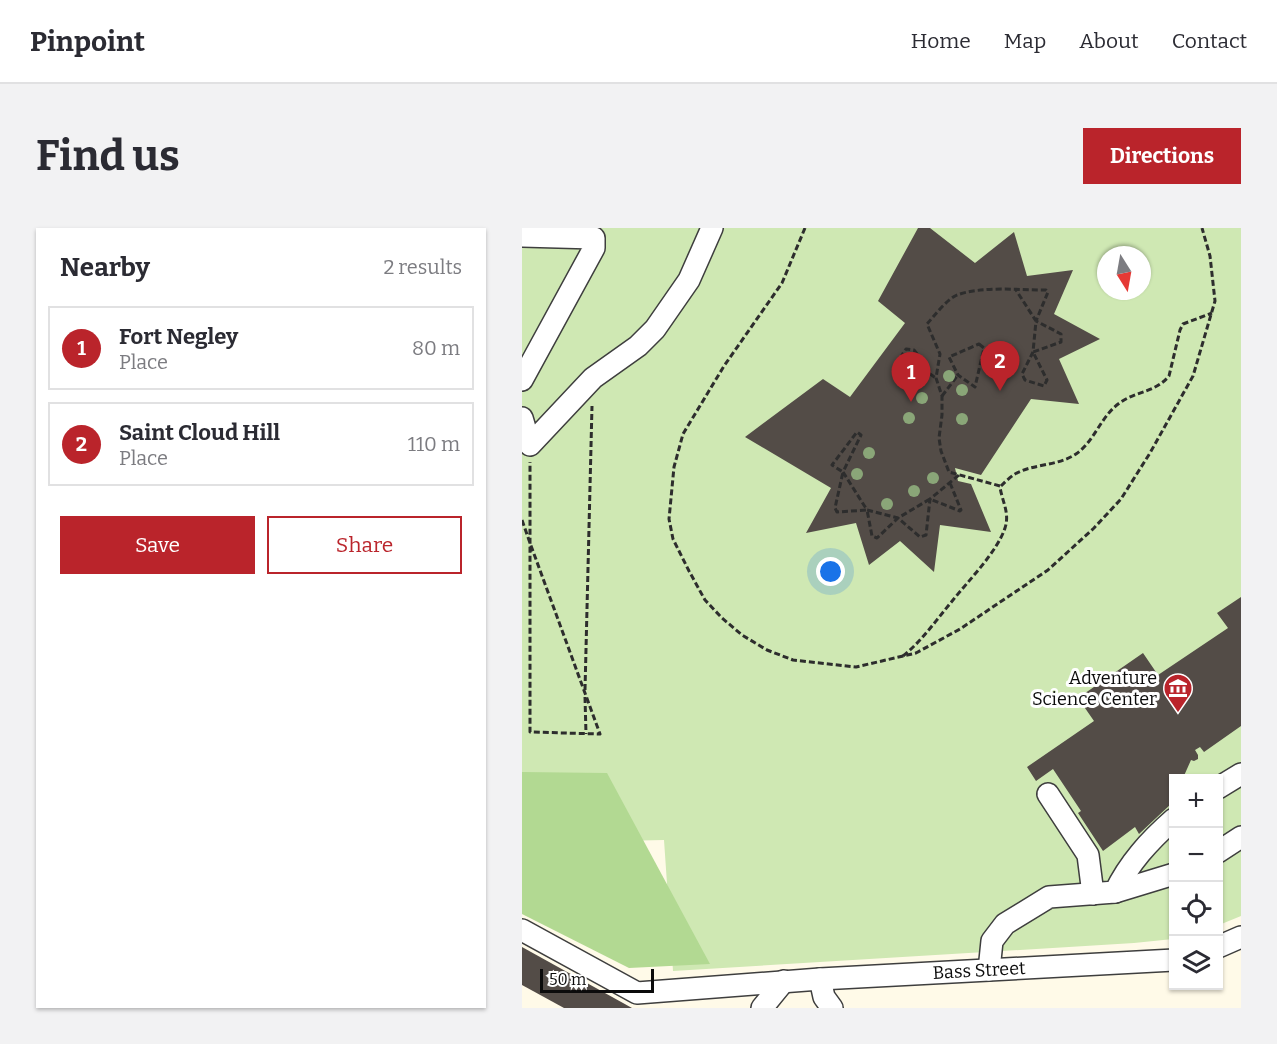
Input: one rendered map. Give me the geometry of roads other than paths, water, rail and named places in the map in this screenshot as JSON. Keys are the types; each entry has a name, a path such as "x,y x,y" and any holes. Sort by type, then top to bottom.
{"street":[{"path":"522,418 530,445 593,378 638,346 655,329 689,279 712,228"},
{"path":"522,236 594,238 594,248 522,380"},
{"path":"1223,785 1241,774"},
{"path":"1048,794 1088,855 1093,894"},
{"path":"1115,892 1124,873 1139,852 1169,823"},
{"path":"1223,849 1241,837"},
{"path":"988,970 992,941 1005,924 1049,897 1115,892 1169,875"},
{"name":"Bass Street","path":"522,930 637,993 784,981 1169,960"},
{"path":"1223,945 1241,937"},
{"path":"820,979 824,997 832,1008"},
{"path":"762,1008 784,981"}],"place":[{"name":"Saint Cloud Hill","path":"1000,391"},
{"name":"Fort Negley","path":"911,402"},
{"name":"Adventure Science Center","path":"1178,714"}]}
